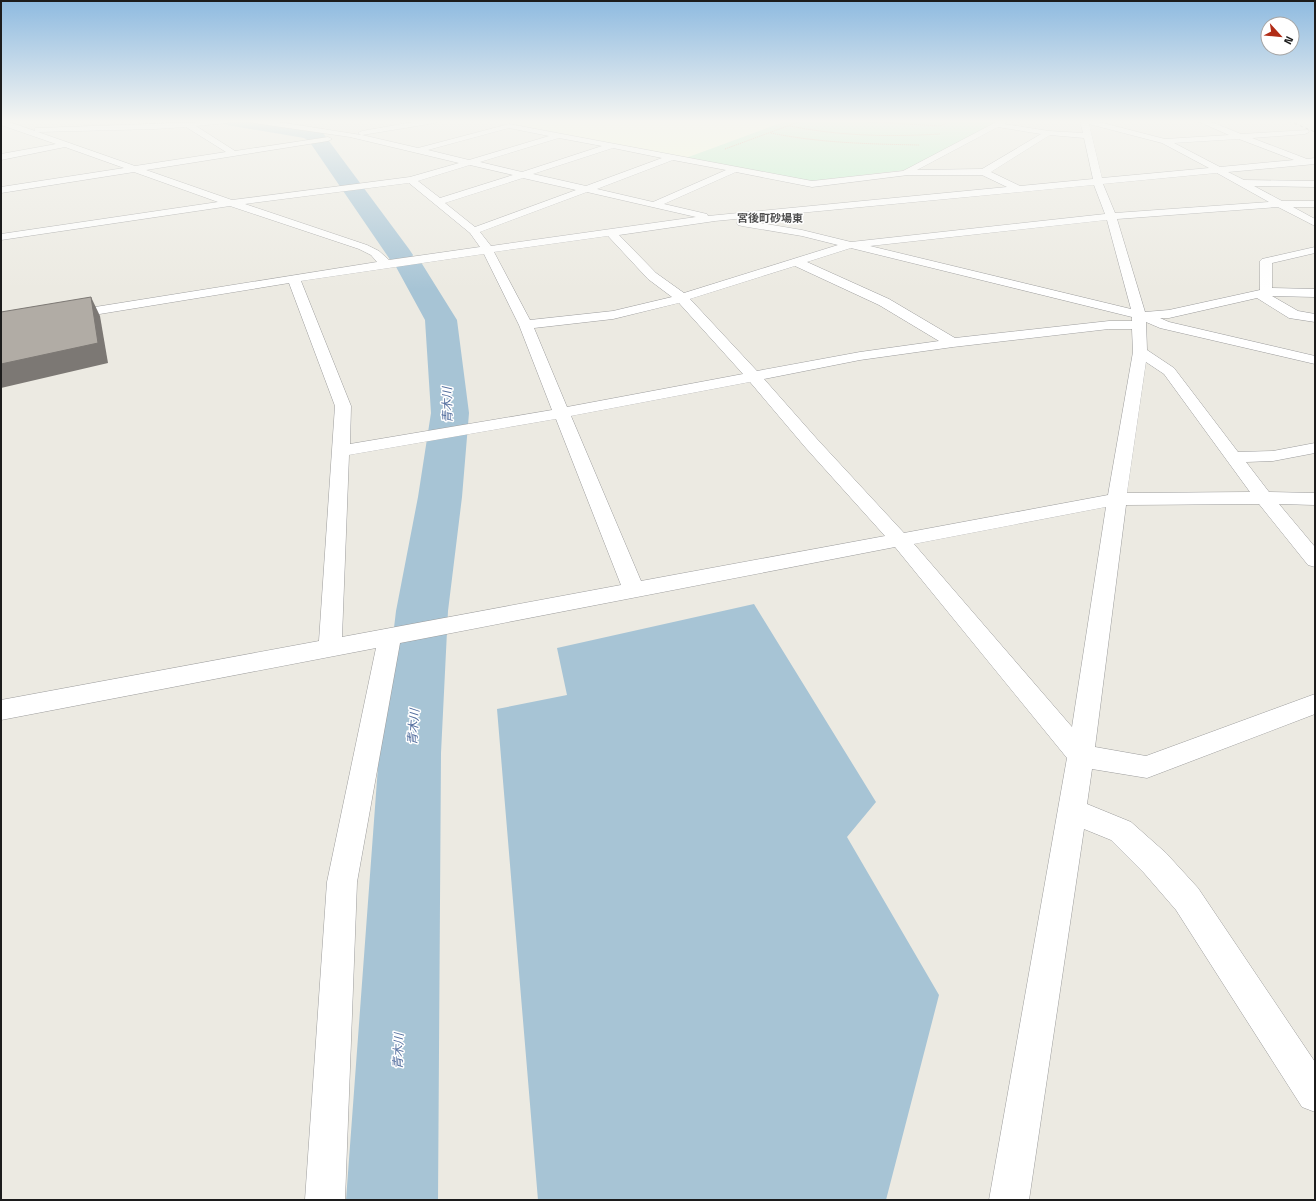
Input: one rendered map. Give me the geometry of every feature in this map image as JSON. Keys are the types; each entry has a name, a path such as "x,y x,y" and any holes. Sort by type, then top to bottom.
{"street":[{"path":"1,190 83,177"},
{"path":"156,177 231,204 363,247 375,253 386,264"},
{"path":"1,238 231,204 411,180 421,177"},
{"path":"438,202 519,177"},
{"path":"536,177 715,218 802,233 1139,320 1315,360"},
{"path":"474,231 617,177"},
{"path":"656,204 718,177"},
{"path":"777,177 846,190"},
{"path":"812,184 871,177"},
{"path":"886,184 898,177"},
{"path":"994,177 1018,189"},
{"path":"1009,1200 1081,756 1117,499 1140,352 1139,320 1111,216 1097,177"},
{"path":"58,317 386,264 715,218 848,204 1154,177"},
{"path":"1233,177 1315,224"},
{"path":"411,180 474,231 487,249 526,325 634,590"},
{"path":"1243,183 1315,184"},
{"path":"526,325 614,315 682,298 850,245 1111,216 1279,204 1315,204"},
{"path":"611,232 652,276 682,298 753,376 811,443 900,540 1081,756 1147,767 1315,704"},
{"path":"1262,293 1266,261 1315,250"},
{"path":"796,262 884,302 953,343"},
{"path":"294,279 343,406 330,647"},
{"path":"1262,293 1294,315 1315,318"},
{"path":"340,451 561,412 860,356 953,343 1109,325 1169,314 1262,293 1315,293"},
{"path":"1140,352 1169,371 1264,498 1315,560"},
{"path":"1233,457 1273,456 1315,448"},
{"path":"1,710 1117,499 1315,499"},
{"path":"325,1200 342,882 401,634"},
{"path":"1072,811 1122,831 1155,863 1187,899 1315,1094"}],"shaded area":[{"path":"786,177 846,177 813,181"}],"water":[{"path":"754,604 876,802 847,837 939,995 886,1200 538,1200 497,709 567,695 557,648"}],"building":[{"path":"91,297 98,343 1,364 1,312"}],"waterway":[{"name":"青木川","path":"345,177 400,255"},
{"name":"青木川","path":"392,1200 410,753 422,611 440,497 450,413 441,320 409,265"}],"district":[{"name":"宮後町砂場東","path":"770,218"}]}
